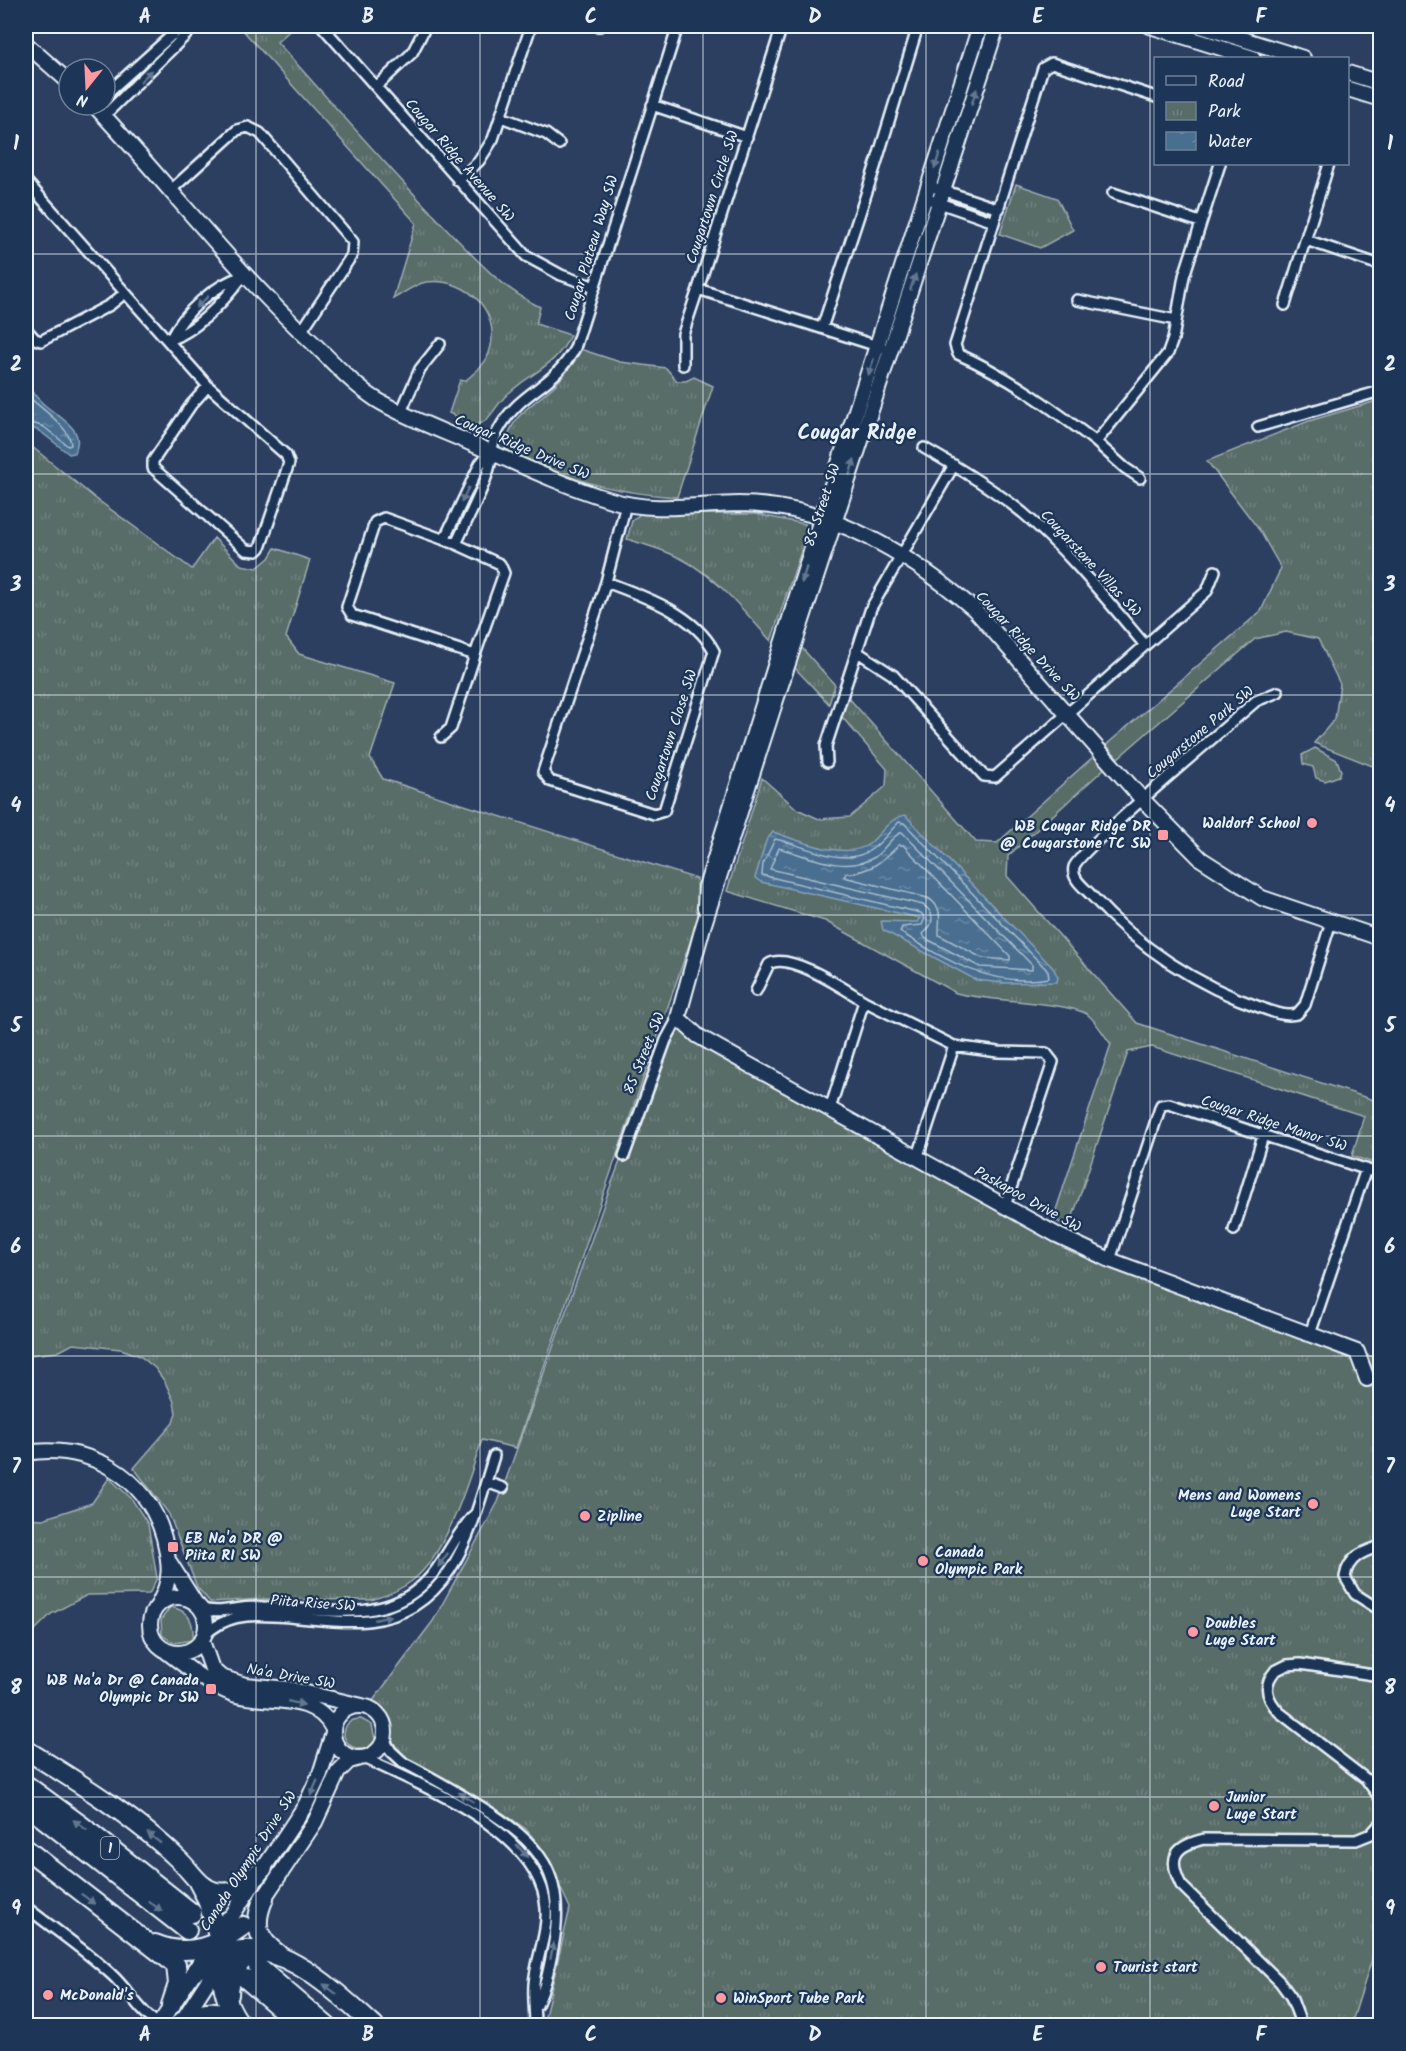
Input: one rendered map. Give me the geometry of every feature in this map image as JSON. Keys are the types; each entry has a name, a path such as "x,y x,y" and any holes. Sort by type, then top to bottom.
{"highway":[{"path":"26,1750 129,1819 174,1855 196,1878 214,1892 231,1892 246,1884 263,1868"},
{"name":"1","path":"26,1785 99,1839 190,1922 26,1805"},
{"path":"26,1849 176,1965 178,1984 171,2005"},
{"path":"196,1878 207,1899 223,1946 224,1991 229,2006 242,2025"},
{"path":"264,1898 257,1921 258,1934 263,1942 263,1964 301,2025"},
{"path":"135,1933 169,1948 181,1950 223,1946 251,1950 327,2025"},
{"path":"195,1970 223,1946"},
{"path":"229,2006 230,1982 236,1969 251,1955 263,1964 327,1987 374,2025"},
{"path":"180,2024 195,2014 210,2010 229,2016 242,2025"}],"street":[{"path":"164,26 173,35"},
{"path":"117,84 182,26"},
{"path":"117,103 195,26"},
{"name":"Cougar Ridge Avenue SW","path":"322,26 526,256 541,266 595,287"},
{"path":"376,87 412,52 426,26"},
{"path":"458,181 486,151 501,117 531,26"},
{"name":"Cougar Plateau Way SW","path":"490,452 501,425 510,412 554,378 567,364 575,348 678,26"},
{"name":"Cougartown Circle SW","path":"683,365 683,334 782,26"},
{"path":"822,328 879,156 918,26"},
{"name":"85 Street SW","path":"624,1156 666,1040 678,1018 703,927 706,887 884,348 928,192 980,26"},
{"name":"85 Street SW","path":"884,348 942,196 997,26"},
{"path":"1150,26 1250,57"},
{"path":"1201,26 1301,57"},
{"path":"26,44 57,71"},
{"path":"1140,478 1096,442 1031,395 958,354 955,345 1043,69 1052,63 1154,97"},
{"path":"1349,74 1380,83"},
{"path":"1349,90 1380,99"},
{"path":"652,105 747,137"},
{"name":"Cougar Ridge Drive SW","path":"105,117 171,190 243,276 363,390 401,412 565,485 626,504 682,507 760,505 828,521 901,554 939,579 975,610 1143,800 1195,853 1225,876 1262,898 1380,938"},
{"path":"501,117 546,134 559,144"},
{"path":"171,190 237,130 248,127 260,133 353,242 352,255 301,332"},
{"path":"1096,442 1162,363 1173,339 1184,276 1220,165"},
{"path":"1285,305 1329,165"},
{"path":"26,181 125,293 170,340 208,386 286,454 289,463 260,548 256,551 246,550 153,468 153,461 191,405 208,386"},
{"path":"928,192 999,209"},
{"path":"1113,193 1200,222"},
{"path":"942,196 994,222"},
{"path":"1305,240 1380,264"},
{"path":"170,340 177,325 222,283 243,276"},
{"path":"698,289 884,348"},
{"path":"26,329 35,339 41,341 110,305 125,293"},
{"path":"1077,300 1176,320"},
{"path":"401,412 420,369 440,344"},
{"path":"1258,427 1380,391"},
{"name":"Cougarstone Villas SW","path":"924,447 998,493 1044,532 1144,644"},
{"path":"444,540 480,464 490,452"},
{"path":"456,544 489,470 490,452"},
{"path":"827,762 826,746 871,608 954,465"},
{"name":"Cougartown Close SW","path":"606,582 670,610 700,633 714,651 664,811 654,814 550,781 543,772 606,582 626,504"},
{"path":"441,737 451,728 504,573 500,564 456,544 384,518 375,522 348,607 352,615 475,655"},
{"path":"856,651 893,675 984,776 995,777 1207,591 1215,572"},
{"name":"Cougarstone Park SW","path":"1278,692 1256,701 1143,800 1080,858 1074,873 1076,879 1098,903 1126,929 1184,973 1250,1004 1285,1015 1297,1014 1305,1005 1331,922"},
{"path":"756,992 769,964 780,960 819,975 864,1001 954,1046 998,1052 1046,1053 1053,1062 1005,1206"},
{"path":"830,1109 864,1001"},
{"name":"Paskapoo Drive SW","path":"678,1018 698,1036 1057,1235 1110,1260 1357,1352 1367,1380"},
{"path":"918,1156 954,1046"},
{"name":"Cougar Ridge Manor SW","path":"1110,1260 1161,1105 1168,1104 1380,1174"},
{"path":"1234,1230 1263,1136"},
{"path":"1310,1334 1366,1169"},
{"path":"26,1453 49,1451 89,1456 120,1473 137,1487 154,1511 170,1563 198,1606 206,1624 203,1638 187,1651 167,1652 156,1643 150,1628 152,1615 167,1588 170,1563"},
{"name":"Piita Rise SW","path":"203,1638 220,1622 237,1617 257,1615 367,1622 408,1610 424,1600 443,1580 473,1527 494,1456"},
{"path":"486,1482 503,1488"},
{"name":"Piita Rise SW","path":"198,1606 217,1612 255,1607 345,1612 388,1606 425,1582 449,1551 464,1525 476,1512"},
{"path":"1380,1546 1358,1554 1349,1564 1346,1577 1353,1592 1380,1610"},
{"path":"159,1603 179,1598 198,1606"},
{"name":"Na'a Drive SW","path":"203,1638 212,1669 235,1683 290,1689 362,1707"},
{"name":"Na'a Drive SW","path":"167,1652 212,1684 233,1694 310,1707 326,1717 333,1731"},
{"path":"1380,1676 1293,1664 1275,1671 1267,1689 1269,1698 1279,1712 1366,1779 1380,1798"},
{"path":"362,1758 378,1751 385,1741 385,1729 380,1719 362,1707 344,1711 336,1719 333,1731 342,1749 433,1791 507,1837 528,1858 542,1885 546,1905 546,1925 534,1984 535,2025"},
{"name":"Canada Olympic Drive SW","path":"223,1946 263,1868 305,1806 320,1774 333,1731"},
{"path":"385,1741 395,1755 404,1762 513,1827 541,1857 554,1887 557,1910 546,1987 536,2007"},
{"name":"Canada Olympic Drive SW","path":"223,1946 264,1898 315,1822 338,1772 349,1761 362,1758"},
{"path":"1302,2025 1291,1997 1280,1982 1181,1885 1175,1871 1174,1858 1182,1846 1204,1839 1356,1840 1371,1834 1380,1824"},
{"path":"26,1922 28,1909 108,1971 126,1988 145,2015 158,2025 195,1970"},
{"path":"180,2024 223,1946"}],"green space":[{"path":"239,26 295,26 277,42 403,182 468,250 501,282 540,307 536,324 570,335 557,356 510,391 484,421 476,425 449,413 460,380 465,381 480,367 487,358 492,342 492,328 480,302 469,292 456,285 442,282 422,283 393,299 416,223"},
{"path":"1016,184 1057,198 1073,230 1040,248 1000,234"},
{"path":"580,349 620,362 666,368 677,381 686,381 694,377 713,386 677,497 630,492 590,483 508,452 505,447 508,435 518,418 560,380 570,368"},
{"path":"1380,400 1380,769 1314,743 1335,719 1340,684 1318,639 1286,632 1255,639 1118,758 1106,745 1261,611 1281,568 1260,531 1207,461 1309,421"},
{"path":"26,442 95,498 192,569 214,538 241,565 257,568 269,558 275,548 310,560 286,637 299,654 395,683 370,758 383,779 697,879 698,919 516,1448 482,1440 455,1515 437,1552 413,1580 398,1590 371,1600 263,1599 210,1602 197,1587 169,1514 134,1468 173,1423 176,1413 165,1382 155,1368 140,1356 121,1349 73,1344 58,1352 30,1355 26,1360"},
{"path":"640,514 755,514 805,524 808,530 771,641 726,592 700,570 671,554 627,539 632,521"},
{"path":"801,647 835,685 829,704 794,667"},
{"path":"848,697 976,842 997,843 1094,756 1105,768 1008,856 1007,876 1137,1023 1380,1102 1380,1165 1352,1156 1364,1116 1152,1047 1128,1052 1069,1228 1053,1219 1111,1044 1091,1018 1079,1011 1064,1007 956,993 825,921 727,891 762,778 797,809 819,819 850,817 886,786 887,769 842,717"},
{"path":"1315,748 1337,760 1341,771 1339,776 1325,781 1316,778 1313,767 1303,764 1302,755"},
{"name":"Canada Olympic Park","path":"672,1026 1057,1235 1380,1359 1380,1934 1351,2025 543,2025 570,1908 543,1850 526,1829 504,1814 404,1758 391,1739 387,1715 372,1702 433,1621 498,1502 609,1190"},
{"path":"109,1478 131,1498 148,1524 157,1578 149,1594 87,1595 51,1614 26,1639 26,1518 43,1519 92,1503"},
{"path":"170,1607 182,1611 189,1618 193,1628 193,1640 174,1643 162,1635 161,1620"},
{"path":"361,1719 372,1725 376,1744 357,1749 349,1745 344,1736 348,1723"}],"water":[{"path":"26,385 40,401 75,431 77,445 74,453 69,454 41,432 26,425"},
{"path":"905,815 1053,968 1058,977 1057,982 1003,983 976,980 883,930 881,921 917,922 920,918 761,882 755,878 766,841 773,832 835,850 859,849 869,844 894,819"}],"tunnel":[{"path":"192,1913 224,1939"}],"place":[{"name":"Waldorf School","path":"1312,823"},
{"name":"WB Cougar Ridge DR @ Cougarstone TC SW","path":"1163,835"},
{"name":"Mens and Womens Luge Start","path":"1313,1504"},
{"name":"Zipline","path":"585,1516"},
{"name":"EB Na'a DR @ Piita RI SW","path":"173,1547"},
{"name":"Canada Olympic Park","path":"923,1561"},
{"name":"Doubles Luge Start","path":"1193,1632"},
{"name":"WB Na'a Dr @ Canada Olympic Dr SW","path":"211,1689"},
{"name":"Junior Luge Start","path":"1214,1806"},
{"name":"Tourist start","path":"1101,1967"},
{"name":"McDonald's","path":"48,1995"},
{"name":"WinSport Tube Park","path":"721,1998"}],"district":[{"name":"Cougar Ridge","path":"857,432"}]}
